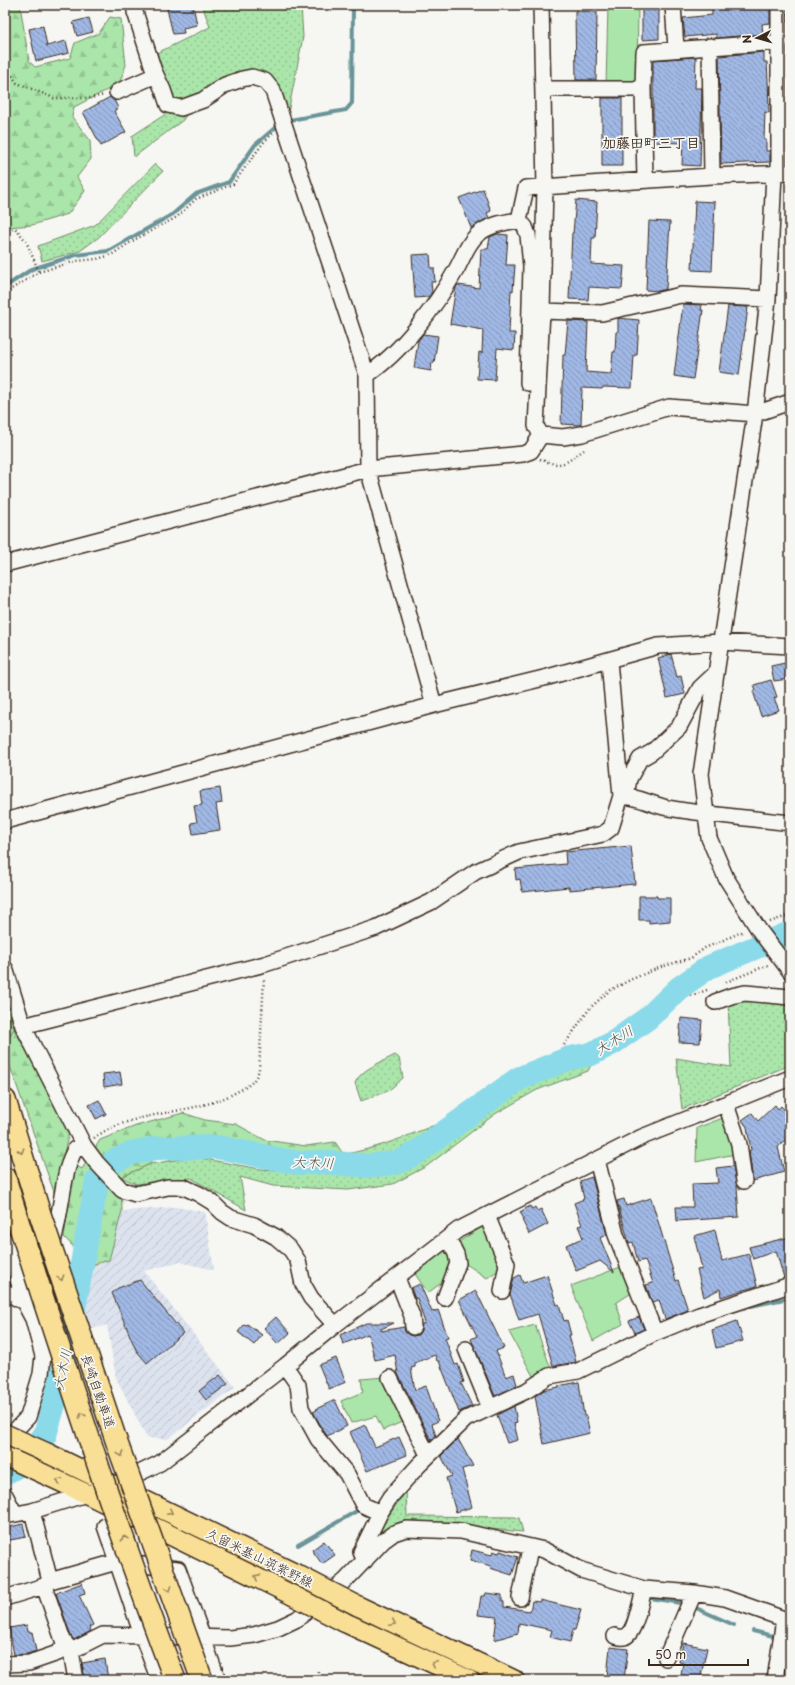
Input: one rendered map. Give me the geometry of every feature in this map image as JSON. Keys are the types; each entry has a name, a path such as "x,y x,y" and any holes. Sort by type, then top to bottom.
{"highway":[{"name":"長崎自動車道","path":"5,1100 40,1214 114,1436 202,1680"},
{"name":"長崎自動車道","path":"5,1178 93,1449 175,1680"}],"main road":[{"name":"久留米基山筑紫野線","path":"5,1434 115,1485 358,1606 514,1680"},
{"name":"久留米基山筑紫野線","path":"5,1456 87,1494 344,1622 470,1680"}],"street":[{"path":"135,5 135,12 156,75 168,105 181,108 203,100 225,85 252,77 265,81 273,91 367,375 368,469 434,705"},
{"path":"541,5 545,187 542,310 536,426 541,435"},
{"path":"673,5 676,48"},
{"path":"779,5 781,173 755,414 701,774 709,838 726,878 758,928 783,962"},
{"path":"645,180 643,90 644,52 676,48 780,42"},
{"path":"710,46 712,176"},
{"path":"117,92 156,75"},
{"path":"543,89 643,90"},
{"path":"519,220 526,188 781,173"},
{"path":"367,375 389,358 423,319 456,269 465,249 477,235 498,224 519,220"},
{"path":"519,220 525,227 528,235 531,266 527,402 537,403"},
{"path":"542,310 602,313 681,295 768,299"},
{"path":"541,435 563,436 582,434 669,407 755,414 790,402"},
{"path":"5,564 368,469 526,453 531,451 541,435"},
{"path":"5,821 434,705 609,661 658,646 720,642 790,646"},
{"path":"609,661 624,796"},
{"path":"23,1026 265,964 376,928 431,902 475,872 519,852 603,834 612,828 629,779 640,759 652,752 679,727 700,688 716,674"},
{"path":"624,796 633,796 662,807 706,814 790,823"},
{"path":"5,968 23,1026 84,1146 96,1162 122,1190 136,1194 168,1187 184,1187 212,1202 222,1212 231,1218 254,1225 276,1237 291,1250 298,1261 303,1284 311,1298 335,1325"},
{"path":"713,995 731,996 745,993 790,997"},
{"path":"5,1495 10,1515 32,1511 87,1494 115,1485 141,1474 160,1463 458,1230 642,1137 790,1078"},
{"path":"726,1104 739,1144 744,1181"},
{"path":"24,1302 30,1296 43,1272 56,1231 69,1160 75,1149 84,1146"},
{"path":"597,1160 616,1235 655,1333"},
{"path":"487,1216 507,1264 502,1291"},
{"path":"445,1298 458,1263 456,1254 448,1238"},
{"path":"5,1240 9,1245 24,1302 33,1319 43,1356 41,1374 28,1417 5,1441"},
{"path":"397,1278 412,1316 413,1327"},
{"path":"365,1561 361,1552 380,1513 390,1498 428,1455 466,1419 526,1391 548,1376 578,1371 655,1333 700,1315 790,1285"},
{"path":"5,1292 24,1302"},
{"path":"466,1349 490,1408"},
{"path":"285,1366 298,1384 301,1408 318,1438 347,1474 363,1505 380,1513"},
{"path":"390,1378 428,1455"},
{"path":"32,1511 55,1622 69,1648 76,1680"},
{"path":"105,1526 116,1562 159,1680"},
{"path":"5,1664 29,1663 103,1635 230,1638 254,1635 278,1628 297,1619 345,1581 383,1541 394,1533 406,1529 461,1531 544,1550 581,1570 644,1589 694,1593 725,1598 787,1620 775,1680"},
{"path":"520,1598 530,1548"},
{"path":"5,1598 47,1583 116,1562 178,1569 218,1680"},
{"path":"615,1636 624,1638 628,1636 634,1627 644,1589"},
{"path":"666,1658 694,1593"}],"path":[{"path":"5,66 17,83 54,98 90,98 117,92"},
{"path":"5,293 39,272 76,261 97,259 111,255 134,240 177,217 196,199 233,184 263,143 274,132 285,126"},
{"path":"5,233 15,228 26,241 39,272"},
{"path":"526,453 554,465 563,464 584,450"},
{"path":"564,1045 590,1008 609,991 632,979 661,967 691,958 705,948 790,915"},
{"path":"719,985 783,962"},
{"path":"84,1146 97,1136 135,1120 226,1098 244,1088 254,1080 259,1070 265,964"},
{"path":"691,996 713,995"},
{"path":"317,1680 318,1670"}],"shaded area":[{"path":"176,1207 205,1212 214,1270 180,1262 144,1271 235,1387 168,1439 147,1438 116,1378 107,1325 83,1331 91,1265 109,1260 122,1211"}],"green space":[{"path":"5,5 20,5 29,61 35,67 70,58 75,43 99,33 110,17 121,19 126,65 119,84 74,107 72,117 90,140 91,159 77,177 85,191 68,214 32,225 8,227 5,226"},
{"path":"202,5 263,5 268,8 287,5 301,5 303,37 288,113 273,80 262,72 236,76 198,97 183,120 134,157 132,136 175,108 157,53 210,27"},
{"path":"608,5 638,5 637,85 606,86"},
{"path":"155,164 163,171 99,237 80,251 42,261 38,246 95,225"},
{"path":"744,997 790,1000 790,1065 682,1109 676,1058 731,1067 728,1002"},
{"path":"5,1001 14,1029 5,1042"},
{"path":"14,1029 70,1128 63,1157 82,1169 100,1140 136,1126 183,1113 205,1120 236,1124 265,1140 306,1146 335,1142 344,1155 294,1159 218,1140 157,1143 150,1164 121,1177 122,1211 109,1260 91,1265 64,1237 69,1202 55,1195 5,1052 5,1042"},
{"path":"395,1055 399,1058 403,1078 388,1091 361,1101 355,1083 358,1078 372,1066"},
{"path":"594,1059 588,1071 537,1090 495,1114 427,1166 393,1184 348,1190 273,1186 240,1177 246,1210 191,1178 136,1184 121,1177 150,1164 194,1157 260,1169 355,1175 398,1168 418,1158 523,1082 568,1064"},
{"path":"725,1117 735,1154 696,1162 697,1128"},
{"path":"446,1121 423,1140 392,1154 325,1157 348,1154 378,1146"},
{"path":"485,1225 502,1268 487,1278 463,1262 457,1243"},
{"path":"447,1249 451,1262 445,1280 428,1293 413,1271"},
{"path":"623,1266 633,1292 616,1303 623,1324 593,1341 571,1286"},
{"path":"535,1325 551,1369 533,1376 509,1332"},
{"path":"385,1377 407,1420 383,1430 376,1416 351,1423 341,1401 363,1392 361,1379"},
{"path":"406,1490 407,1516 515,1517 519,1518 523,1532 458,1526 402,1525 366,1550"}],"building":[{"path":"166,5 193,5 197,25 183,28 184,33 173,34"},
{"path":"712,5 770,5 770,23 762,24 763,34 716,38 716,34 685,37 683,18 712,15"},
{"path":"642,10 659,10 659,39 642,40"},
{"path":"575,11 597,12 596,80 576,80"},
{"path":"89,18 93,32 77,36 73,22"},
{"path":"43,26 47,46 66,41 69,53 36,61 29,29"},
{"path":"764,52 764,62 767,62 769,113 765,112 764,139 766,139 766,151 770,151 770,162 721,164 719,56"},
{"path":"696,57 695,88 702,88 700,166 682,165 683,143 653,142 653,60"},
{"path":"110,97 114,100 118,108 114,111 126,132 101,146 83,112"},
{"path":"602,98 622,98 622,166 602,166"},
{"path":"483,189 491,211 487,213 489,218 471,228 459,198"},
{"path":"576,200 597,202 595,238 592,238 591,264 624,266 622,289 589,287 588,300 569,299 572,233"},
{"path":"695,201 715,202 712,271 692,270"},
{"path":"649,221 670,222 666,289 659,291 646,290"},
{"path":"497,234 508,235 506,265 515,265 513,291 511,290 509,333 515,333 514,350 497,348 495,380 477,379 479,352 482,353 483,330 450,324 456,287 458,285 479,288 481,249 488,249 490,237"},
{"path":"430,254 431,268 434,268 435,282 431,282 432,292 428,297 415,298 412,255"},
{"path":"683,304 702,305 701,310 703,310 693,379 674,376"},
{"path":"728,306 748,307 739,375 719,372"},
{"path":"618,318 639,320 637,355 634,355 632,388 582,388 581,425 561,424 563,355 565,355 568,321 588,322 586,372 611,374 613,352 615,352 616,332 618,332"},
{"path":"423,334 438,336 434,363 432,362 431,371 414,368 418,341"},
{"path":"671,654 677,677 681,676 685,694 667,698 658,658"},
{"path":"785,663 788,679 774,681 771,666"},
{"path":"771,680 777,697 774,698 779,710 761,716 753,691 756,690 754,685"},
{"path":"220,788 222,803 216,804 220,830 193,834 191,823 197,822 194,806 202,805 200,791"},
{"path":"631,846 635,884 569,890 569,887 522,892 520,879 516,880 515,869 566,864 565,852"},
{"path":"639,896 670,898 670,921 649,923 649,920 639,920"},
{"path":"681,1018 702,1020 700,1043 679,1042"},
{"path":"120,1072 122,1084 104,1087 103,1074"},
{"path":"99,1100 106,1114 96,1119 89,1105"},
{"path":"775,1105 778,1109 781,1106 790,1116 785,1122 790,1127 790,1136 778,1147 784,1172 753,1181 749,1151 751,1150 747,1127 742,1120 752,1113 758,1121"},
{"path":"733,1166 737,1186 739,1217 677,1221 676,1207 693,1207 692,1184 718,1183 716,1168"},
{"path":"592,1177 607,1235 600,1238 614,1272 600,1261 576,1271 566,1245 583,1238 578,1226 582,1225 574,1203 584,1199 580,1181"},
{"path":"651,1198 676,1281 678,1280 688,1310 665,1319 659,1300 652,1302 646,1285 653,1283 645,1260 638,1262 633,1242 629,1243 617,1201 624,1199 626,1206"},
{"path":"530,1206 532,1209 535,1207 537,1211 541,1209 548,1224 529,1234 520,1212"},
{"path":"715,1230 722,1261 749,1254 757,1286 721,1297 720,1289 704,1297 697,1270 702,1269 694,1236"},
{"path":"790,1237 790,1276 784,1278 776,1251 753,1259 749,1247"},
{"path":"520,1275 523,1283 547,1275 557,1305 559,1304 564,1321 567,1320 576,1362 553,1366 538,1314 519,1320 510,1294 514,1278"},
{"path":"140,1280 183,1333 147,1363 136,1350 112,1293 118,1288"},
{"path":"420,1284 432,1312 438,1310 448,1337 445,1338 455,1365 458,1364 464,1382 461,1383 472,1406 459,1412 439,1361 437,1361 435,1355 415,1363 415,1367 411,1368 415,1390 426,1386 438,1421 432,1424 436,1436 431,1440 398,1374 395,1355 375,1360 368,1334 343,1344 340,1335 366,1323 394,1323 381,1329 381,1331 404,1327 405,1332 409,1335 418,1335 422,1324 425,1323 417,1298 415,1299 411,1288"},
{"path":"476,1291 504,1348 496,1351 506,1377 514,1374 517,1385 495,1396 471,1339 477,1336 459,1300"},
{"path":"276,1317 290,1333 278,1344 264,1328"},
{"path":"639,1317 644,1329 635,1333 629,1321"},
{"path":"737,1321 743,1341 716,1348 712,1330"},
{"path":"247,1324 262,1335 254,1345 238,1332 244,1325 246,1326"},
{"path":"336,1358 346,1382 329,1389 319,1365"},
{"path":"220,1375 228,1384 206,1400 199,1391"},
{"path":"579,1382 584,1416 586,1416 590,1433 544,1444 535,1396 544,1390"},
{"path":"335,1400 347,1426 327,1436 313,1412"},
{"path":"514,1406 517,1422 514,1423 518,1440 507,1443 497,1415"},
{"path":"365,1425 375,1447 399,1437 407,1455 367,1471 350,1432"},
{"path":"458,1439 473,1466 462,1469 472,1507 456,1512 446,1478 452,1476 441,1456"},
{"path":"23,1524 26,1537 5,1541 5,1528"},
{"path":"324,1541 335,1555 322,1564 312,1550"},
{"path":"472,1550 492,1555 493,1551 499,1553 500,1551 518,1557 512,1575 490,1568 491,1566 470,1560"},
{"path":"82,1583 85,1593 79,1595 93,1625 89,1627 91,1631 74,1640 71,1636 56,1593"},
{"path":"486,1593 502,1595 504,1607 530,1611 532,1601 540,1602 540,1600 581,1610 570,1642 550,1637 552,1630 519,1623 518,1633 494,1640 497,1617 478,1615 481,1596 485,1596"},
{"path":"27,1625 28,1632 32,1632 36,1651 27,1654 14,1655 9,1628"},
{"path":"683,1643 707,1648 700,1680 680,1680 683,1663 679,1662"},
{"path":"610,1647 628,1649 624,1679 607,1677"},
{"path":"105,1659 108,1680 85,1680 82,1663"}],"waterway":[{"path":"290,120 346,110 352,103 353,7 355,5"},
{"path":"465,5 532,8 533,5"},
{"path":"5,287 32,269 76,255 108,251 173,214 196,194 229,182 255,145 277,126"},
{"name":"大木川","path":"5,1473 19,1465 45,1435 61,1380 97,1181 113,1162 131,1153 156,1148 217,1147 298,1163 323,1162 369,1166 399,1162 416,1153 518,1079 570,1058 591,1054 613,1043 648,1018 679,988 709,967 790,933"},
{"path":"751,1306 784,1299"},
{"path":"298,1545 360,1509"},
{"path":"651,1598 680,1603"},
{"path":"696,1608 734,1625"},
{"path":"753,1631 773,1636"}],"district":[{"name":"加藤田町三丁目","path":"651,142"}]}
